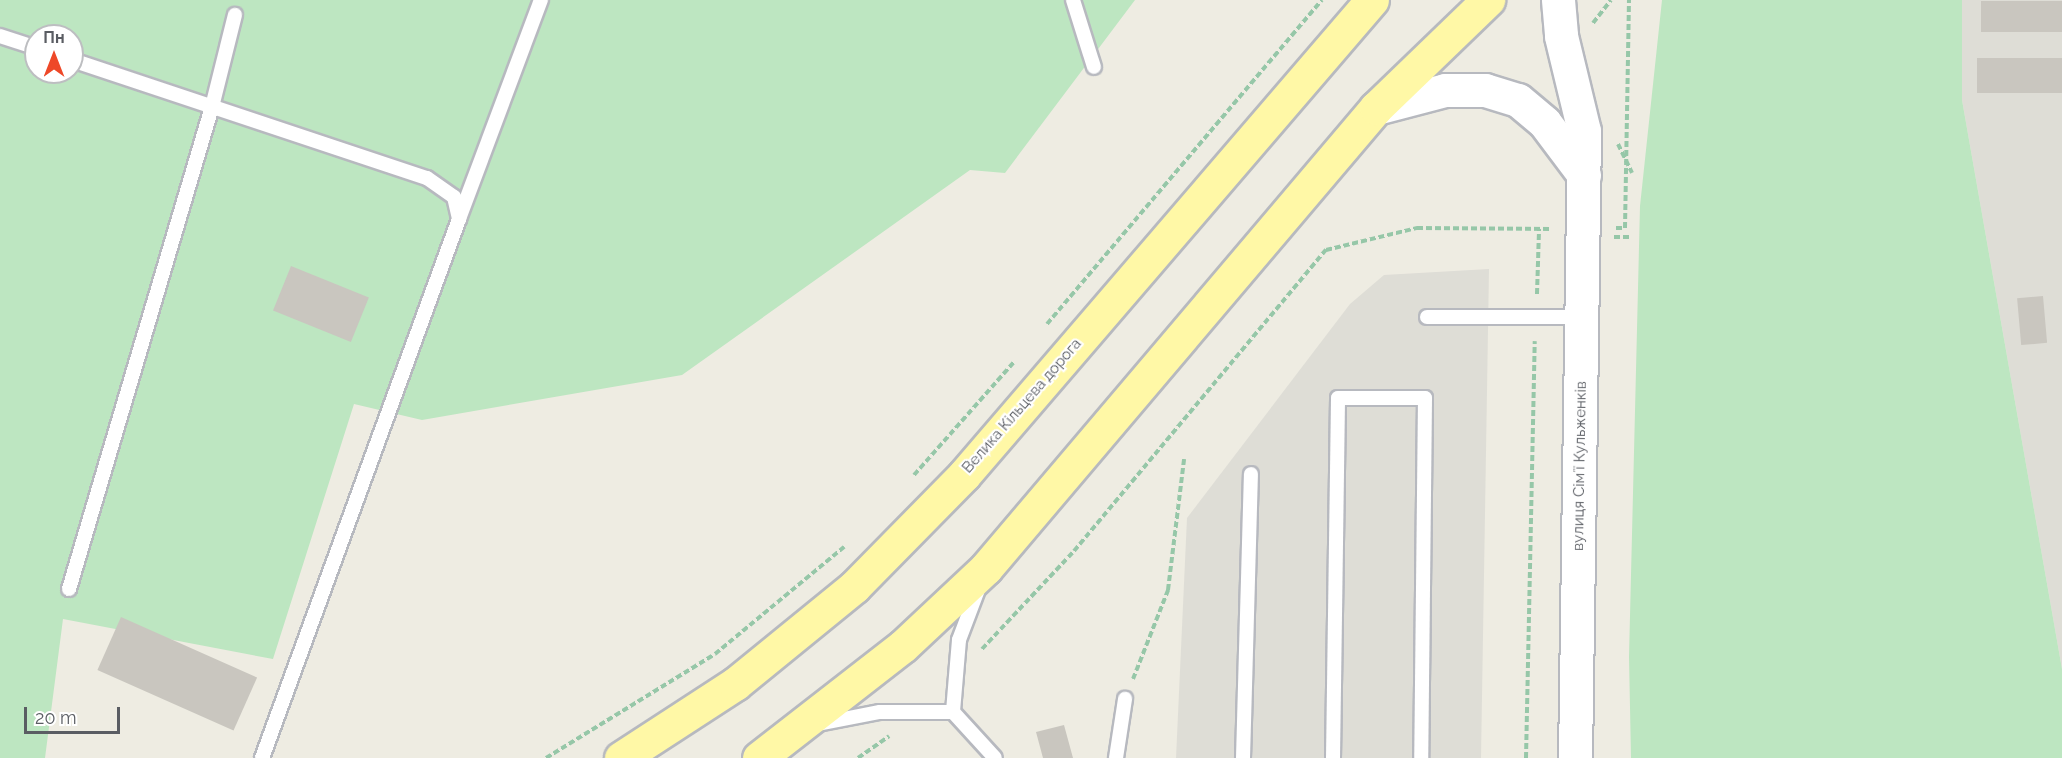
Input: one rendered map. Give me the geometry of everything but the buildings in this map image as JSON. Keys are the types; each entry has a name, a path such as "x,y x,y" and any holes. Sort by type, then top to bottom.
{"main road":[{"name":"Велика Кільцева дорога","path":"621,758 735,684 854,587 964,475 1372,0"},
{"path":"759,758 804,726 903,646 986,568 1376,108 1488,0"},
{"name":"вулиця Сімʼї Кульженків","path":"1558,0 1561,36 1584,131 1575,758"},
{"path":"1376,108 1445,90 1485,90 1518,100 1545,123 1584,175"}],"lane":[{"path":"262,758 541,0"},
{"path":"1074,0 1094,67"},
{"path":"69,589 212,107 235,15"},
{"path":"0,36 24,44"},
{"path":"84,64 427,178 454,197 459,219"},
{"path":"1428,317 1583,318"},
{"path":"1333,758 1338,398 1425,398 1421,758"},
{"path":"1243,758 1251,474"},
{"path":"986,568 959,640 953,680 953,712 995,758"},
{"path":"1116,758 1125,699"},
{"path":"804,726 920,710 953,712"}],"path":[{"path":"1043,328 1322,0"},
{"path":"953,680 1074,551 1326,250 1417,228 1625,228 1629,0"},
{"path":"1526,758 1539,229"},
{"path":"911,478 1020,355"},
{"path":"1125,699 1168,590 1184,459"},
{"path":"546,758 715,654 851,541"},
{"path":"858,758 920,710"}],"shaded area":[{"path":"1962,0 2062,0 2062,669 1962,100"},
{"path":"1489,269 1481,758 1176,758 1187,518 1350,304 1384,275"}],"green space":[{"path":"0,0 1135,0 1005,173 970,170 682,375 422,420 354,404 273,659 63,619 45,758 0,758"},
{"path":"1662,0 1962,0 1962,100 2062,669 2062,758 1631,758 1629,657 1640,206"}]}
